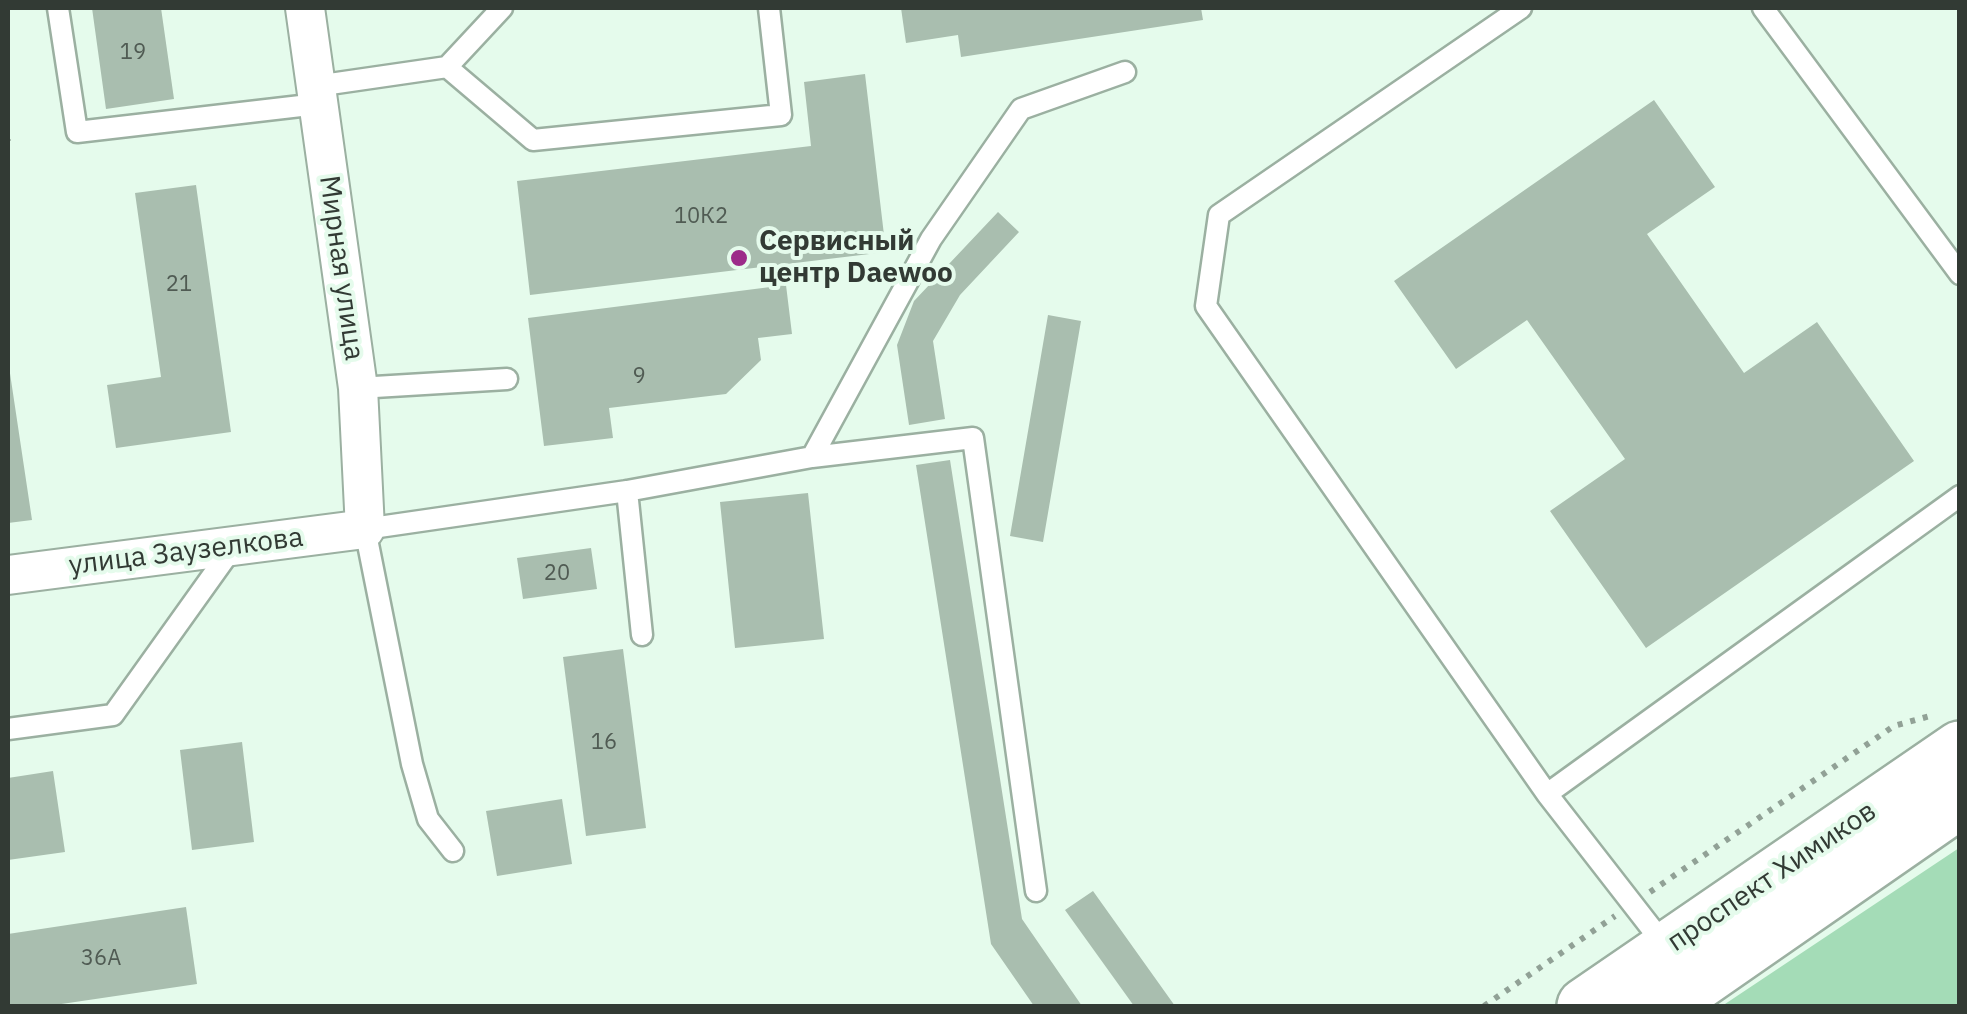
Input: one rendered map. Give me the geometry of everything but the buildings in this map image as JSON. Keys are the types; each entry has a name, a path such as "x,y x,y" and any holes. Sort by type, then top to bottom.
{"main road":[{"name":"проспект Химиков","path":"1675,980 1951,731"},
{"name":"проспект Химиков","path":"1585,1006 1675,980 1960,800"}],"street":[{"name":"Мирная улица","path":"305,8 358,388 364,529"},
{"name":"улица Заузелкова","path":"8,575 364,529"}],"lane":[{"path":"58,8 77,132 317,95 446,68 502,8"},
{"path":"446,68 532,140 781,116 769,8"},
{"path":"1522,8 1218,215 1206,306 1547,794 1632,904 1675,980"},
{"path":"1762,8 1960,274"},
{"path":"812,457 931,239 1021,109 1125,72"},
{"path":"358,388 507,380"},
{"path":"452,852 428,819 412,764 364,529 627,491 812,457 973,438 1036,891"},
{"path":"627,491 642,635"},
{"path":"1547,794 1960,496"},
{"path":"8,729 113,715 234,546"}],"path":[{"path":"1484,1006 1894,726 1951,731"}],"green space":[{"path":"1959,848 1959,1006 1722,1006"}],"place":[{"name":"Сервисный центр Daewoo","path":"739,258"}]}
